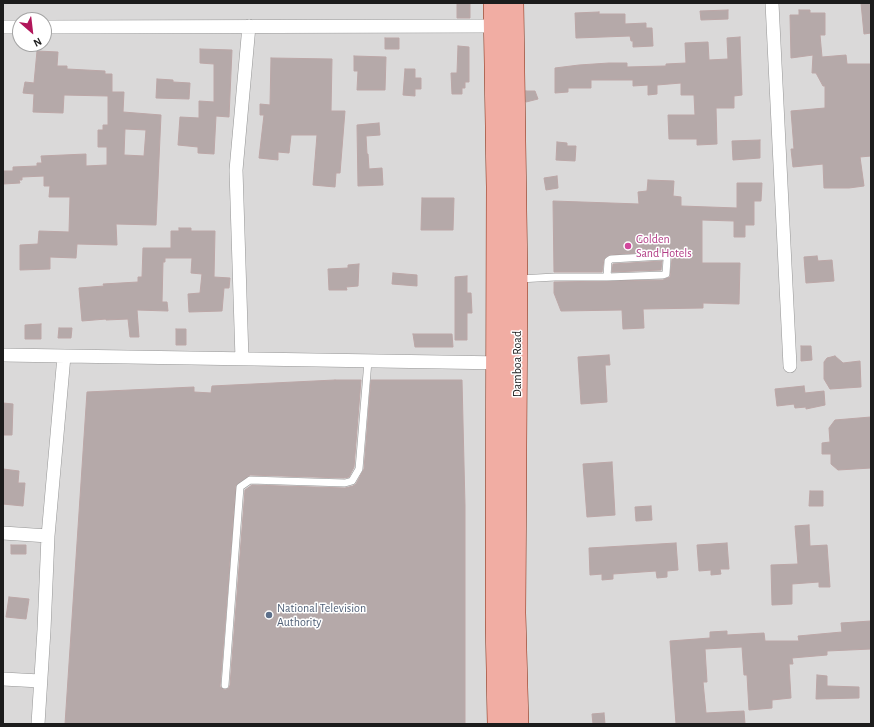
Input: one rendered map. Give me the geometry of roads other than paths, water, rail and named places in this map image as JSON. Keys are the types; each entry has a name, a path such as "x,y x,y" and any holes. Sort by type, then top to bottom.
{"main road":[{"name":"Damboa Road","path":"494,3 497,187 496,617 498,724"},
{"name":"Damboa Road","path":"513,3 518,362 515,613 518,724"}],"street":[{"path":"772,3 790,366"},
{"path":"242,359 236,170 249,26"},
{"path":"52,27 494,26"},
{"path":"3,355 496,363 518,362"},
{"path":"38,724 48,536 64,356"},
{"path":"3,533 48,536"},
{"path":"3,679 40,681"}],"lane":[{"path":"517,279 663,276 666,274 667,259 665,256 611,259 608,261 607,277"},
{"path":"225,685 240,487 250,480 345,483 352,481 359,469 368,361"}],"place":[{"name":"Golden Sand Hotels","path":"628,246"},
{"name":"National Television Authority","path":"269,615"}]}
